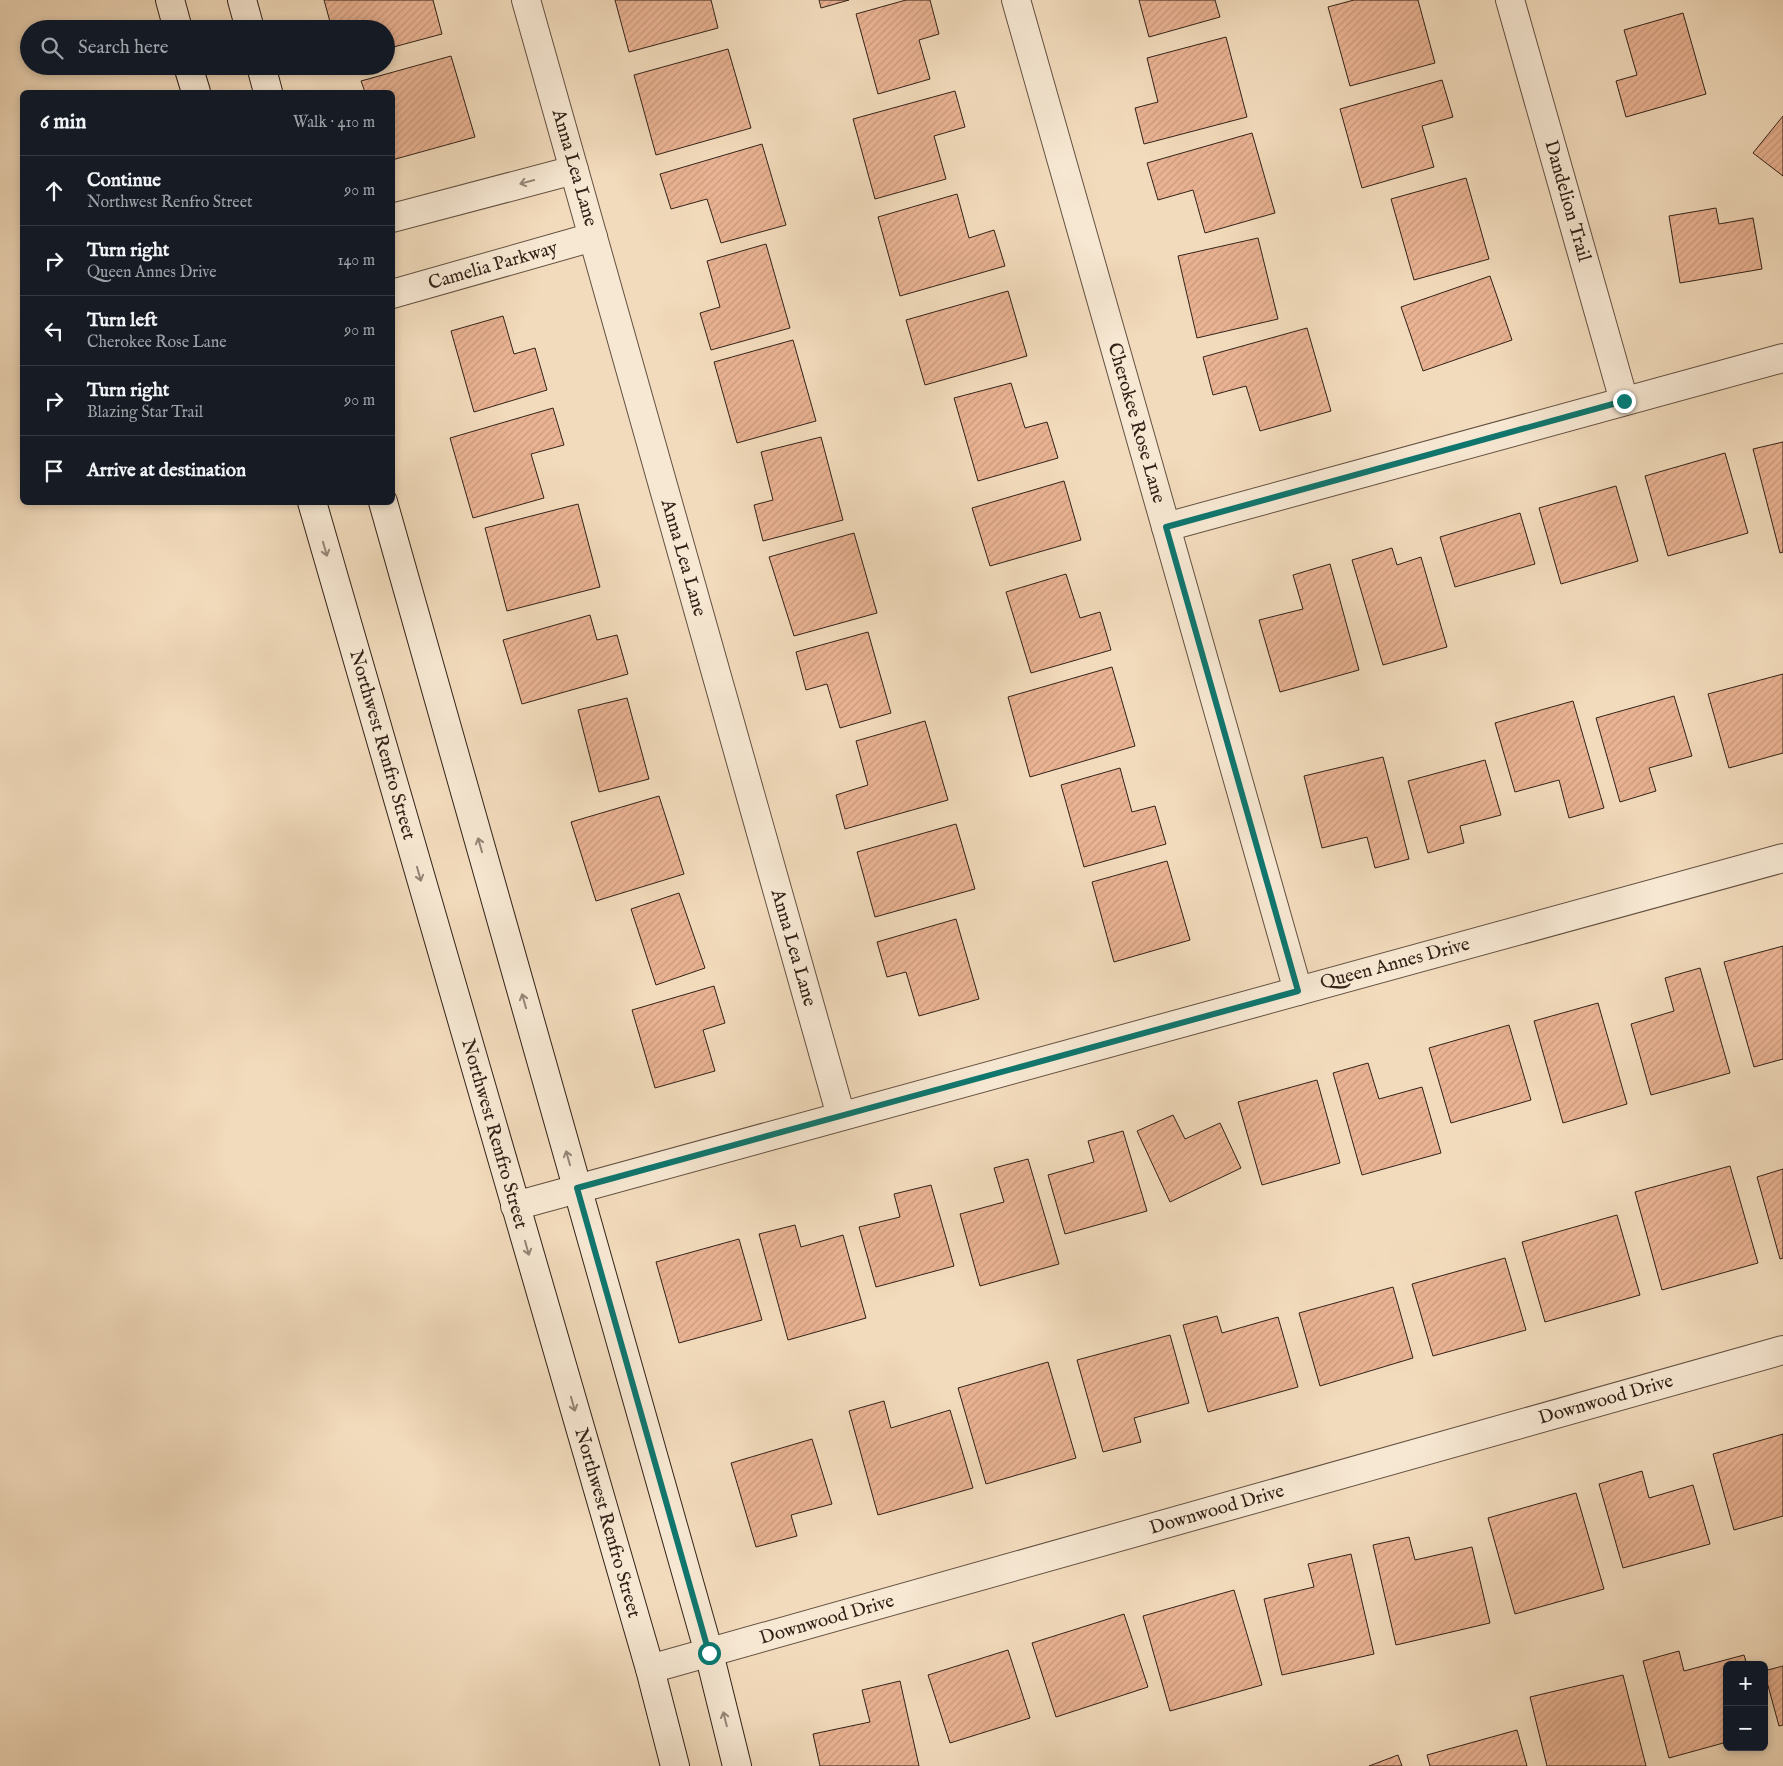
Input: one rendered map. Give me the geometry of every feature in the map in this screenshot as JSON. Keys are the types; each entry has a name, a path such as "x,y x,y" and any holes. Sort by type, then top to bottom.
{"street":[{"path":"170,0 176,20"},
{"path":"242,0 248,20"},
{"name":"Anna Lea Lane","path":"526,0 841,1116"},
{"name":"Cherokee Rose Lane","path":"1016,0 1298,991"},
{"name":"Dandelion Trail","path":"1510,0 1624,401"},
{"path":"191,75 195,90"},
{"path":"263,75 267,90"},
{"path":"395,217 574,170"},
{"name":"Camelia Parkway","path":"395,293 593,237"},
{"path":"1166,527 1783,358"},
{"name":"Northwest Renfro Street","path":"313,505 650,1669 675,1766"},
{"path":"384,505 709,1653 736,1766"},
{"name":"Queen Annes Drive","path":"515,1206 1783,858"},
{"name":"Downwood Drive","path":"650,1669 1783,1350"}],"building":[{"path":"324,0 433,0 442,34 395,47 395,20 330,20"},
{"path":"615,0 711,0 718,28 629,52"},
{"path":"819,0 849,0 821,8"},
{"path":"906,0 930,0 939,34 919,40 930,79 878,94 856,14"},
{"path":"1139,0 1215,0 1220,17 1149,37"},
{"path":"1354,0 1418,0 1435,63 1350,86 1328,7"},
{"path":"1683,13 1706,94 1626,117 1616,81 1637,75 1624,30"},
{"path":"1226,37 1247,117 1144,144 1135,108 1158,102 1147,58"},
{"path":"728,49 751,128 656,155 634,75"},
{"path":"451,56 475,137 395,159 395,90 364,90 361,81 383,75 395,75 395,72"},
{"path":"1442,80 1453,117 1422,126 1434,167 1362,188 1340,109"},
{"path":"955,91 965,127 934,136 946,179 875,199 853,119"},
{"path":"1783,116 1783,176 1753,153"},
{"path":"1252,133 1275,213 1205,233 1193,190 1158,200 1147,163"},
{"path":"762,144 786,225 721,243 707,199 671,209 660,174"},
{"path":"1466,178 1489,259 1414,280 1391,199"},
{"path":"957,194 969,238 994,230 1005,266 900,296 878,217"},
{"path":"1716,208 1719,224 1753,218 1762,269 1680,283 1669,216"},
{"path":"1258,238 1278,319 1197,338 1178,256"},
{"path":"766,244 790,328 711,350 700,313 720,307 707,261"},
{"path":"1490,276 1512,340 1423,371 1401,307"},
{"path":"1008,291 1027,356 925,385 906,320"},
{"path":"503,316 514,354 535,348 547,390 474,412 451,331"},
{"path":"1307,328 1331,411 1260,431 1246,386 1213,395 1203,357"},
{"path":"793,340 816,421 737,443 714,362"},
{"path":"1011,383 1025,428 1047,422 1058,458 978,481 954,398"},
{"path":"553,408 564,445 531,454 544,498 473,518 450,438"},
{"path":"821,437 843,520 763,541 754,505 773,500 761,452"},
{"path":"1783,442 1783,552 1780,553 1753,449"},
{"path":"1725,453 1748,533 1668,556 1645,476"},
{"path":"1064,481 1081,540 990,566 972,508"},
{"path":"1616,486 1638,561 1561,584 1539,508"},
{"path":"578,504 600,587 507,611 485,528"},
{"path":"1520,513 1535,564 1455,587 1440,537"},
{"path":"854,533 877,613 794,636 769,557"},
{"path":"1392,548 1397,565 1421,557 1447,647 1383,665 1352,560"},
{"path":"1330,564 1359,670 1280,692 1259,620 1303,609 1293,575"},
{"path":"1066,574 1080,618 1100,612 1111,650 1031,673 1006,592"},
{"path":"590,615 597,640 617,635 628,674 522,704 503,640"},
{"path":"868,632 891,713 840,728 827,684 806,690 796,652"},
{"path":"1112,667 1135,746 1030,777 1008,697"},
{"path":"1783,674 1783,753 1729,768 1708,694"},
{"path":"1674,696 1692,756 1649,768 1656,791 1620,802 1596,718"},
{"path":"627,698 649,779 599,792 578,710"},
{"path":"1573,701 1604,808 1569,818 1559,780 1515,792 1495,723"},
{"path":"925,721 948,800 845,829 836,795 868,785 856,741"},
{"path":"1383,757 1409,859 1375,868 1367,837 1322,848 1304,776"},
{"path":"1485,760 1501,815 1460,826 1464,843 1428,853 1408,781"},
{"path":"1120,768 1132,812 1155,806 1166,844 1084,867 1061,785"},
{"path":"659,796 684,874 596,901 571,822"},
{"path":"956,824 975,889 875,917 857,852"},
{"path":"1167,861 1190,940 1114,962 1092,882"},
{"path":"679,893 705,968 656,985 631,909"},
{"path":"956,919 979,999 919,1016 906,972 887,977 877,942"},
{"path":"1783,946 1783,1059 1754,1067 1724,962"},
{"path":"1700,968 1730,1073 1651,1095 1631,1024 1674,1011 1665,978"},
{"path":"714,986 725,1023 703,1030 715,1071 655,1088 632,1010"},
{"path":"1598,1003 1627,1104 1563,1123 1534,1021"},
{"path":"1509,1025 1531,1100 1451,1123 1429,1048"},
{"path":"1368,1063 1379,1099 1422,1087 1441,1153 1362,1175 1333,1073"},
{"path":"1317,1080 1340,1163 1262,1185 1238,1102"},
{"path":"1173,1115 1185,1139 1220,1123 1241,1168 1170,1202 1137,1131"},
{"path":"1123,1131 1147,1211 1065,1234 1048,1175 1094,1162 1088,1141"},
{"path":"1028,1159 1059,1264 980,1286 960,1214 1004,1202 994,1168"},
{"path":"1730,1166 1758,1263 1662,1290 1635,1192"},
{"path":"1783,1169 1783,1258 1780,1259 1757,1177"},
{"path":"931,1185 954,1266 876,1287 859,1227 900,1217 894,1194"},
{"path":"1617,1215 1640,1295 1545,1322 1522,1242"},
{"path":"795,1225 801,1247 843,1235 866,1318 788,1340 759,1234"},
{"path":"739,1239 762,1320 679,1343 656,1262"},
{"path":"1505,1258 1526,1330 1433,1356 1412,1284"},
{"path":"1393,1287 1413,1358 1320,1386 1299,1313"},
{"path":"1217,1316 1222,1333 1278,1317 1298,1387 1208,1412 1183,1325"},
{"path":"1170,1335 1189,1403 1134,1418 1141,1442 1103,1452 1077,1360"},
{"path":"1048,1362 1076,1458 986,1484 958,1388"},
{"path":"884,1401 891,1428 950,1410 973,1488 878,1515 849,1411"},
{"path":"1783,1434 1783,1516 1734,1530 1713,1454"},
{"path":"812,1439 832,1504 791,1515 797,1536 756,1547 731,1463"},
{"path":"1642,1471 1649,1498 1693,1485 1710,1544 1623,1568 1599,1484"},
{"path":"1576,1493 1604,1589 1515,1614 1488,1518"},
{"path":"1409,1537 1415,1560 1472,1547 1490,1623 1396,1645 1373,1545"},
{"path":"1351,1554 1374,1654 1282,1675 1264,1599 1314,1587 1308,1564"},
{"path":"1234,1590 1262,1685 1170,1711 1143,1616"},
{"path":"1124,1614 1148,1687 1056,1717 1032,1643"},
{"path":"1008,1650 1030,1718 950,1743 928,1675"},
{"path":"1679,1651 1684,1671 1744,1655 1746,1661 1723,1661 1723,1743 1669,1758 1643,1661"},
{"path":"1783,1666 1783,1725 1779,1726 1768,1686 1768,1670"},
{"path":"1623,1675 1646,1766 1547,1766 1530,1697"},
{"path":"900,1681 919,1766 820,1766 813,1734 870,1722 862,1690"},
{"path":"1517,1730 1527,1766 1430,1766 1427,1755"},
{"path":"1398,1755 1402,1766 1369,1766"}],"route":[{"path":"709,1653 577,1188 1298,991 1166,527 1624,401"}]}
